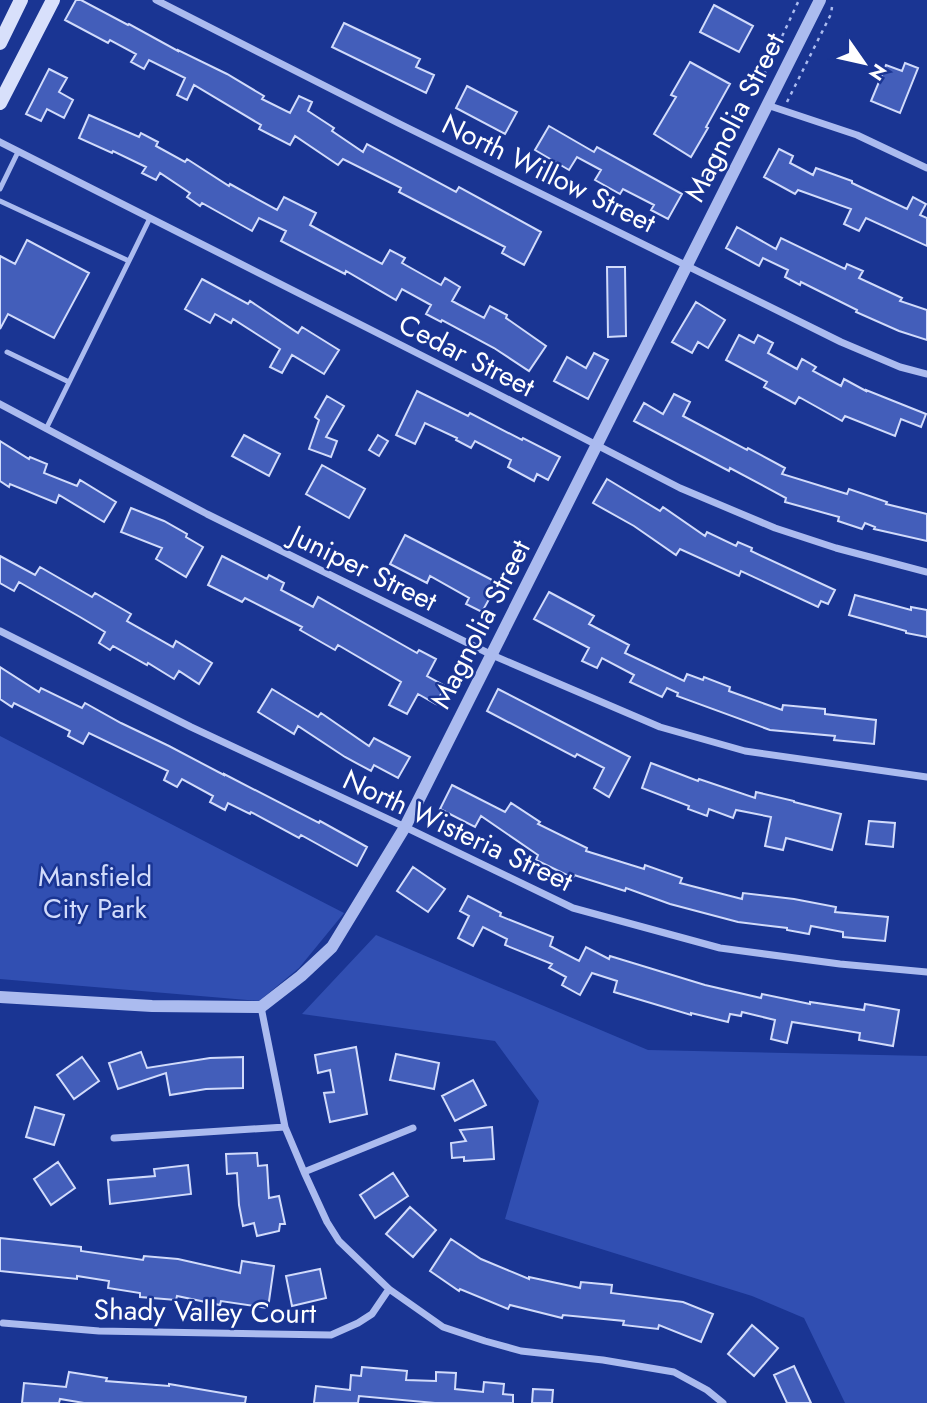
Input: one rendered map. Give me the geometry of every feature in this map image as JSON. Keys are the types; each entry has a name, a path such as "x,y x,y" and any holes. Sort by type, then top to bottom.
{"main road":[{"path":"0,43 22,0"},
{"path":"0,103 53,0"}],"street":[{"name":"North Willow Street","path":"156,0 841,342 900,367 927,374"},
{"name":"Magnolia Street","path":"261,1007 301,976 332,947 405,827 820,0"},
{"path":"767,105 856,135 927,168"},
{"name":"Cedar Street","path":"0,142 681,488 775,528 836,548 927,572"},
{"name":"Juniper Street","path":"0,404 207,514 492,654 660,727 745,751 927,777"},
{"name":"North Wisteria Street","path":"0,631 191,727 573,908 720,948 927,972"},
{"path":"0,997 152,1006 261,1007 285,1127 304,1172 327,1222 339,1241 389,1289 443,1326 485,1341 521,1351 603,1360 674,1372 707,1390 723,1403"},
{"path":"114,1138 285,1127"},
{"path":"304,1172 413,1128"},
{"name":"Shady Valley Court","path":"3,1323 99,1331 331,1335 372,1314 389,1289"}],"lane":[{"path":"0,189 18,152"},
{"path":"0,201 129,261"},
{"path":"46,429 150,218"},
{"path":"8,352 69,382"}],"path":[{"path":"757,90 799,0"},
{"path":"783,110 831,14 833,0"}],"green space":[{"name":"Mansfield City Park","path":"0,736 344,913 299,968 259,1001 0,979"},
{"path":"376,935 648,1050 927,1056 927,1403 845,1403 804,1318 752,1296 505,1219 539,1101 495,1041 302,1014"}],"building":[{"path":"76,0 81,0 227,74 264,96 262,99 290,113 299,96 312,102 308,111 363,152 367,144 456,192 459,187 541,232 524,265 502,253 505,247 399,192 401,188 343,159 338,165 295,136 290,145 259,129 261,125 194,85 187,100 177,95 185,78 149,60 144,69 131,62 136,54 110,40 108,43 65,20"},
{"path":"714,5 753,26 739,52 700,32"},
{"path":"344,23 420,59 416,67 434,75 426,93 332,47"},
{"path":"690,62 730,84 691,157 654,134 676,97 671,95"},
{"path":"905,63 918,68 900,113 871,101 886,65 902,71"},
{"path":"49,69 67,78 59,92 73,100 64,118 47,109 41,121 26,114"},
{"path":"467,86 517,112 505,134 456,108"},
{"path":"89,115 139,137 141,133 158,142 156,146 185,162 187,159 229,186 230,184 277,210 284,197 316,213 310,225 382,264 390,250 405,258 402,263 441,285 445,278 460,287 452,301 484,318 490,306 507,315 506,318 546,346 529,371 494,348 426,314 431,305 402,289 396,300 346,271 345,274 281,241 286,231 259,218 252,231 202,203 200,206 187,197 190,193 160,173 156,180 142,173 146,167 79,138"},
{"path":"549,126 594,152 597,147 682,194 668,219 651,210 654,205 623,189 620,194 595,180 601,170 577,157 569,170 535,150"},
{"path":"779,149 793,156 790,163 813,175 816,168 852,181 907,209 913,197 926,204 920,215 927,218 927,246 866,218 859,231 844,224 851,209 798,190 795,194 764,177"},
{"path":"737,227 776,249 781,238 845,269 847,264 863,271 859,278 902,298 900,301 927,310 927,340 856,312 857,310 801,282 800,285 785,277 788,270 763,258 759,266 726,248"},
{"path":"27,240 89,273 54,338 8,314 0,329 0,256 15,264"},
{"path":"607,267 625,267 626,336 608,337"},
{"path":"202,279 248,304 250,301 298,333 302,327 339,350 324,374 292,355 282,373 270,367 280,349 233,319 231,323 215,314 210,323 185,309"},
{"path":"696,302 725,320 708,348 698,342 692,353 672,342"},
{"path":"739,335 754,343 758,335 773,343 768,353 797,369 802,359 816,367 813,371 841,386 844,379 866,391 926,414 921,427 901,419 895,436 845,416 842,421 799,397 795,404 764,387 767,382 726,360"},
{"path":"594,353 608,360 588,399 554,381 567,357 586,368"},
{"path":"417,391 468,416 470,413 560,457 548,480 537,474 534,481 508,467 511,460 475,441 471,448 456,440 457,438 425,423 415,444 396,435"},
{"path":"674,394 690,402 683,416 785,468 782,474 847,494 849,489 887,502 886,504 927,514 927,541 874,529 875,527 865,523 862,529 838,521 839,517 785,502 786,498 634,421 644,403 663,414"},
{"path":"327,396 344,406 326,437 337,441 331,457 309,449 319,420 315,417"},
{"path":"244,435 280,454 269,476 232,456"},
{"path":"378,435 388,441 379,456 369,450"},
{"path":"0,441 29,459 30,457 47,464 44,473 77,486 80,480 116,502 104,522 59,495 56,503 10,484 9,487 0,481"},
{"path":"322,465 365,489 349,518 306,494"},
{"path":"607,479 660,511 663,507 705,536 707,532 736,546 738,542 752,548 751,551 835,590 828,604 821,601 818,607 741,571 739,576 680,549 676,555 634,526 593,503"},
{"path":"131,508 164,521 203,547 186,577 156,559 162,548 121,532"},
{"path":"405,535 498,583 482,612 466,604 469,598 430,576 427,583 390,564"},
{"path":"0,556 35,575 40,567 92,597 95,593 131,614 127,621 173,647 176,641 212,663 199,684 179,671 174,679 113,646 110,650 99,643 105,632 19,582 14,591 0,583"},
{"path":"222,556 267,579 269,575 284,583 281,590 313,607 318,597 417,653 419,650 436,659 427,676 445,686 436,704 418,694 407,714 389,705 401,682 338,645 335,650 300,630 302,627 245,598 242,602 208,585"},
{"path":"549,592 594,616 589,624 629,645 625,653 684,681 687,674 703,680 704,677 730,687 729,691 782,710 783,705 825,709 825,714 876,720 874,744 834,740 835,736 770,730 677,696 678,693 667,688 662,697 630,682 634,675 602,658 597,668 582,661 589,648 534,619"},
{"path":"855,595 911,610 911,607 927,610 927,637 849,615"},
{"path":"0,667 39,692 41,688 82,708 85,703 367,847 357,866 301,835 299,838 251,812 250,814 228,803 225,810 210,802 213,796 182,779 177,787 164,780 168,771 89,733 83,744 68,736 70,731 14,703 12,707 0,699"},
{"path":"272,689 318,717 321,713 369,746 374,738 410,757 398,778 374,765 371,771 298,726 294,734 258,712"},
{"path":"498,689 630,757 609,797 594,788 604,768 577,754 575,757 487,711"},
{"path":"651,763 755,798 756,792 841,814 832,850 786,838 783,850 765,846 771,817 736,810 733,818 709,809 707,816 642,788"},
{"path":"452,785 505,812 511,803 540,822 538,824 587,848 586,851 644,869 645,865 682,878 680,883 742,899 743,893 794,899 836,907 835,912 888,917 885,941 843,937 843,932 811,926 809,934 787,928 738,922 670,904 626,888 625,891 574,875 573,878 536,860 538,855 481,816 475,827 440,809"},
{"path":"869,821 895,823 893,847 866,844"},
{"path":"413,867 445,889 428,912 397,891"},
{"path":"468,896 501,913 500,916 553,937 550,946 579,961 586,947 609,959 610,956 705,985 761,998 762,994 810,1004 864,1010 865,1004 899,1010 893,1046 859,1040 860,1033 792,1022 787,1043 771,1039 775,1020 742,1012 741,1016 730,1014 728,1022 691,1015 614,992 617,981 592,973 580,995 562,985 566,977 549,968 552,964 505,945 507,939 483,927 473,946 458,938 469,916 460,911"},
{"path":"356,1047 367,1114 330,1122 324,1093 334,1092 330,1070 318,1073 315,1055"},
{"path":"141,1052 147,1068 210,1058 243,1057 243,1088 206,1089 170,1095 166,1073 118,1089 109,1063"},
{"path":"396,1054 439,1063 434,1089 390,1080"},
{"path":"82,1057 99,1081 74,1099 57,1075"},
{"path":"473,1080 486,1105 455,1121 442,1096"},
{"path":"35,1107 64,1115 54,1145 26,1137"},
{"path":"492,1127 494,1159 464,1161 464,1157 452,1158 451,1143 466,1141 460,1130"},
{"path":"257,1153 258,1166 267,1165 269,1198 279,1196 285,1224 280,1224 279,1231 257,1236 254,1223 243,1226 237,1173 227,1174 226,1154"},
{"path":"58,1162 75,1188 51,1205 34,1179"},
{"path":"188,1165 191,1194 110,1204 108,1180 155,1176 154,1169"},
{"path":"393,1173 408,1196 375,1218 360,1195"},
{"path":"410,1207 436,1230 413,1257 386,1234"},
{"path":"0,1238 81,1247 81,1251 143,1260 144,1256 178,1259 240,1273 242,1261 274,1266 268,1308 221,1301 220,1305 177,1296 176,1300 140,1297 140,1293 108,1288 109,1281 0,1271"},
{"path":"451,1239 481,1259 529,1279 580,1288 581,1282 612,1285 611,1293 683,1302 713,1314 701,1342 659,1325 658,1329 623,1325 624,1321 563,1315 562,1318 510,1305 508,1309 460,1289 459,1291 430,1271"},
{"path":"320,1269 326,1298 292,1306 286,1276"},
{"path":"752,1325 778,1348 754,1376 728,1354"},
{"path":"794,1366 811,1403 787,1403 774,1375"},
{"path":"362,1367 407,1371 406,1380 436,1381 436,1372 456,1373 455,1389 483,1392 484,1382 504,1384 503,1394 513,1395 513,1403 435,1403 359,1396 358,1403 314,1403 316,1386 350,1390 351,1375 361,1376"},
{"path":"69,1372 107,1378 106,1381 169,1384 246,1397 245,1403 84,1403 60,1399 59,1403 22,1403 24,1383 66,1387"},
{"path":"533,1389 553,1390 552,1403 532,1403"}]}
